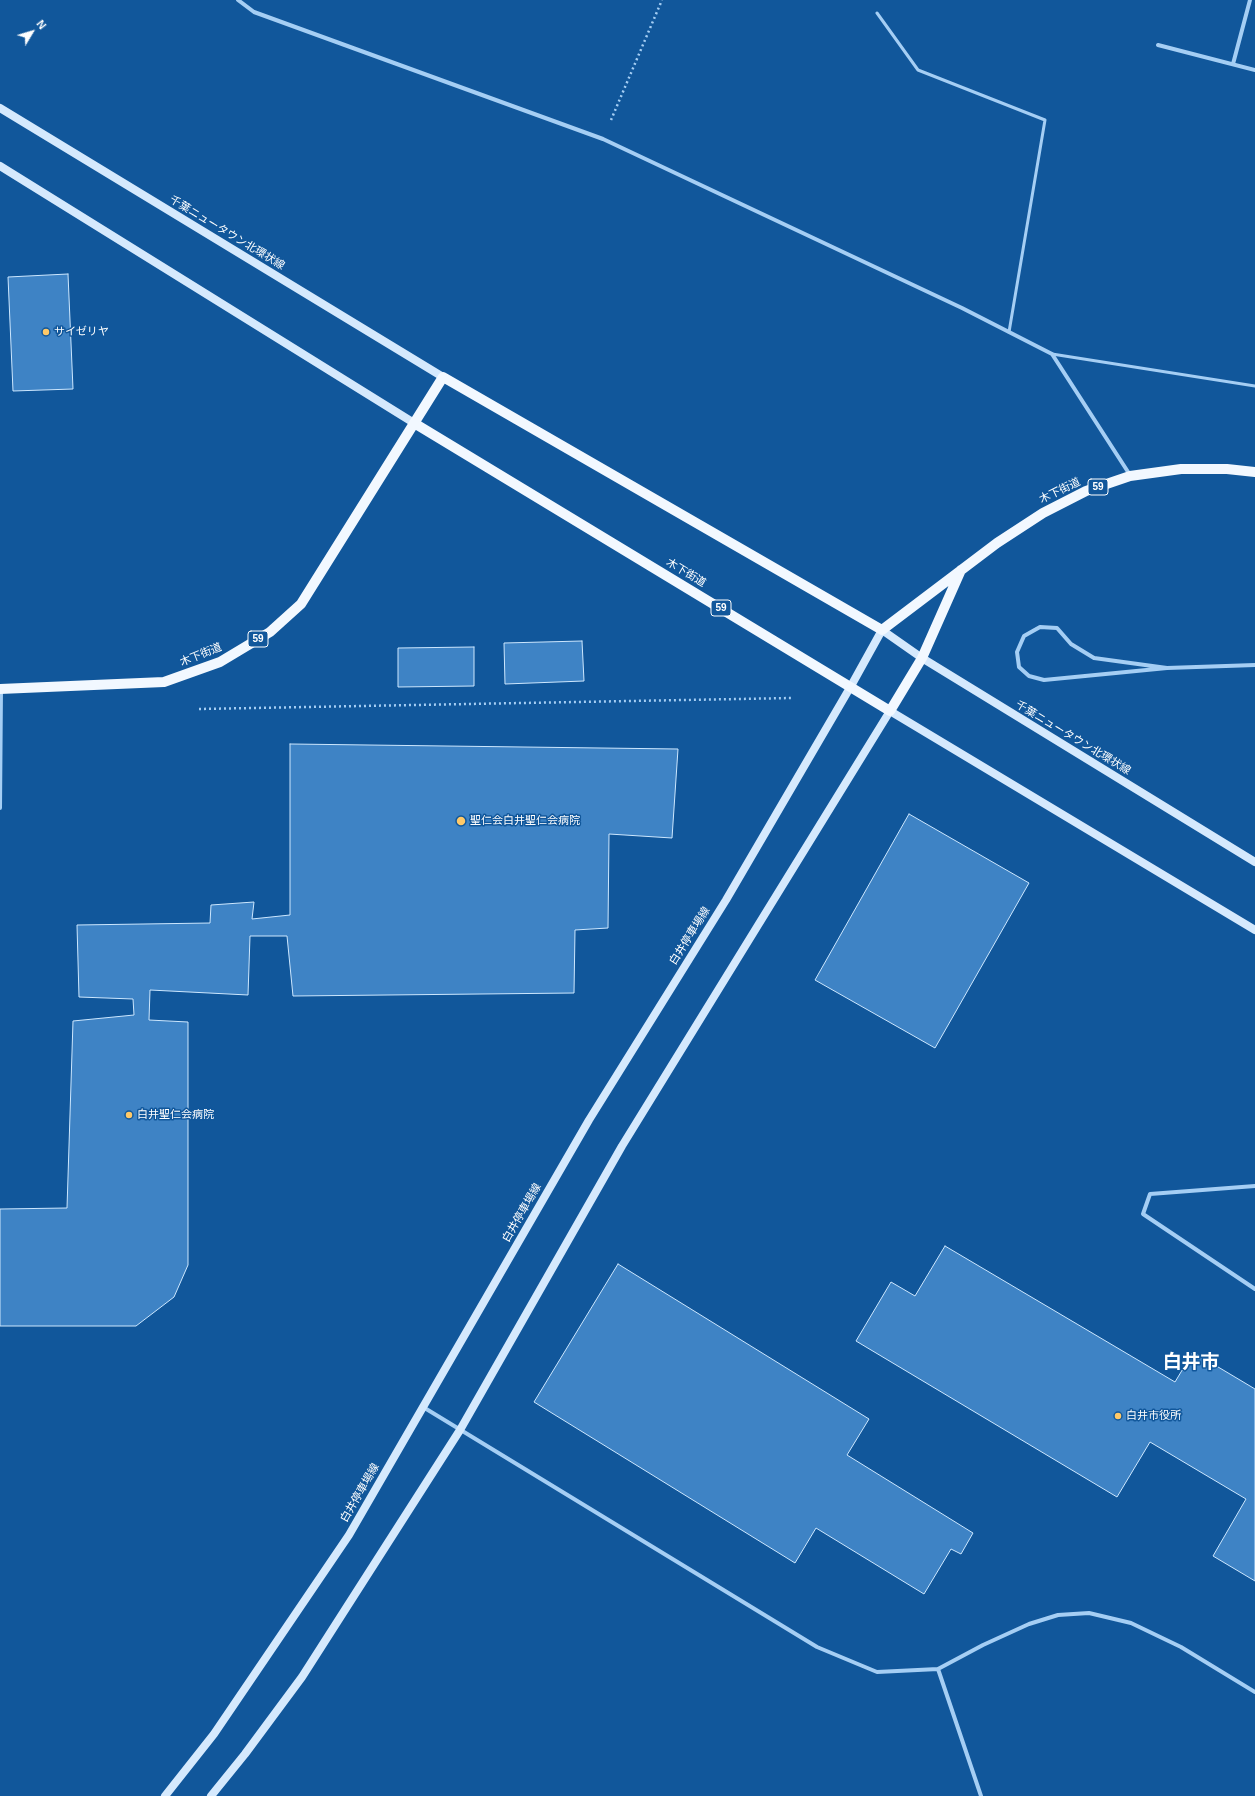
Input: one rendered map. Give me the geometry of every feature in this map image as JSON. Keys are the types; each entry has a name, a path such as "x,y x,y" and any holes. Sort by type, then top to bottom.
{"main road":[{"name":"千葉ニュータウン北環状線","path":"0,108 443,377"},
{"path":"0,166 414,423"},
{"name":"木下街道","path":"1,689 44,689 164,682 220,662 270,632 301,604 443,377"},
{"path":"443,377 882,630"},
{"name":"木下街道","path":"414,423 851,686 890,711 922,658 962,568"},
{"name":"木下街道","path":"882,630 997,542 1042,513 1086,491 1130,476 1181,469 1227,469 1255,472"},
{"name":"千葉ニュータウン北環状線","path":"882,630 922,658 1255,862"},
{"name":"白井停車場線","path":"165,1796 214,1734 349,1535 589,1120 726,900 882,630"},
{"path":"211,1796 245,1754 302,1677 460,1430 622,1146 890,711 1255,930"}],"street":[{"path":"238,0 254,12 603,139 1009,332 1052,354 1130,476"},
{"path":"1233,64 1250,0"},
{"path":"1158,45 1255,70"},
{"path":"1167,668 1094,658 1071,644 1057,628 1040,627 1024,636 1017,652 1019,667 1029,676 1044,680 1167,668 1255,665"},
{"path":"0,808 1,689"},
{"path":"1255,1186 1150,1194 1143,1214 1255,1289"},
{"path":"423,1407 817,1647 877,1672 938,1669 983,1645 1029,1624 1058,1615 1089,1614 1131,1623 1138,1626 1181,1647 1255,1692"},
{"path":"938,1669 981,1796"}],"lane":[{"path":"877,13 918,70 1045,120 1009,332"},
{"path":"1052,354 1255,386"}],"path":[{"path":"603,139 662,0"},
{"path":"199,709 792,698"}],"building":[{"path":"68,274 73,389 13,391 8,277"},
{"path":"582,641 584,681 505,684 504,643"},
{"path":"474,647 474,686 398,687 398,648"},
{"name":"白井聖仁会病院","path":"290,744 678,749 672,838 609,834 608,928 575,930 574,993 293,996 287,936 250,936 248,995 150,990 149,1020 188,1022 188,1265 174,1297 136,1326 0,1326 0,1209 67,1208 73,1021 134,1015 133,999 79,997 77,925 210,923 211,905 254,902 252,919 290,915"},
{"path":"909,814 1029,883 935,1048 815,980"},
{"name":"白井市役所","path":"945,1246 1175,1382 1193,1352 1255,1389 1255,1581 1213,1556 1246,1499 1150,1442 1117,1497 856,1341 891,1282 915,1296"},
{"path":"618,1264 869,1419 847,1455 973,1533 961,1554 951,1549 924,1594 816,1528 795,1563 534,1402"}],"place":[{"name":"サイゼリヤ","path":"46,332"},
{"name":"聖仁会白井聖仁会病院","path":"461,821"},
{"name":"白井聖仁会病院","path":"129,1115"},
{"name":"白井市役所","path":"1118,1416"}],"district":[{"name":"白井市","path":"1191,1363"}]}
